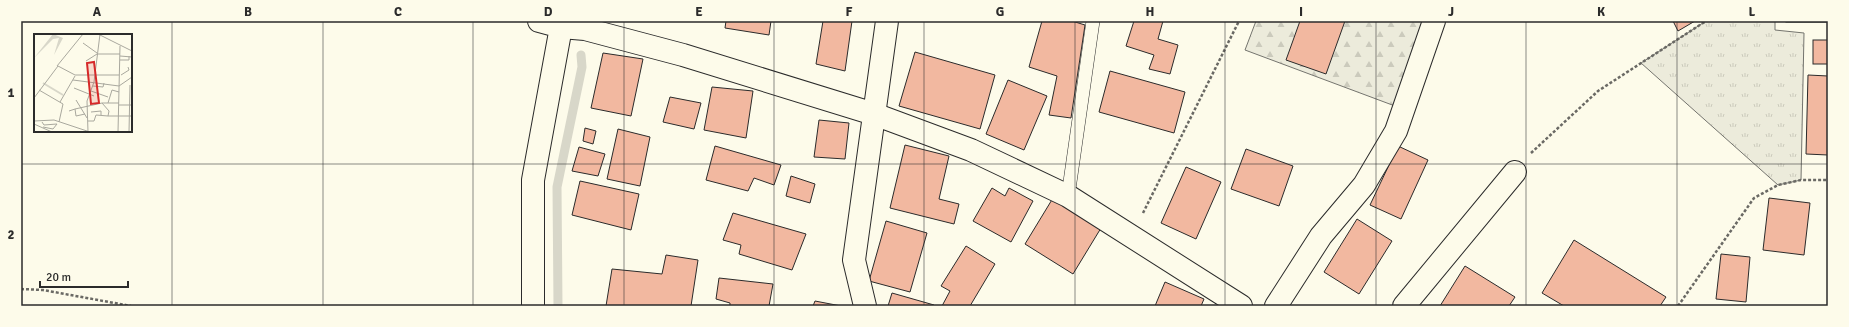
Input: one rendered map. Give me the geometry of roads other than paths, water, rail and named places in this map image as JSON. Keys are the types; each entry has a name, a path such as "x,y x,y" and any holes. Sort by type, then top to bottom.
{"street":[{"path":"539,21 585,29 683,55 874,114 971,150 1068,196 1241,306"},
{"path":"865,306 854,260 887,21"},
{"path":"1276,306 1321,236 1364,185 1396,132 1434,21"},
{"path":"533,306 533,180 561,24"},
{"path":"1404,306 1515,172"}],"lane":[{"path":"1068,196 1093,21"}],"waterway":[{"path":"558,306 557,187 582,67 581,55"}]}
